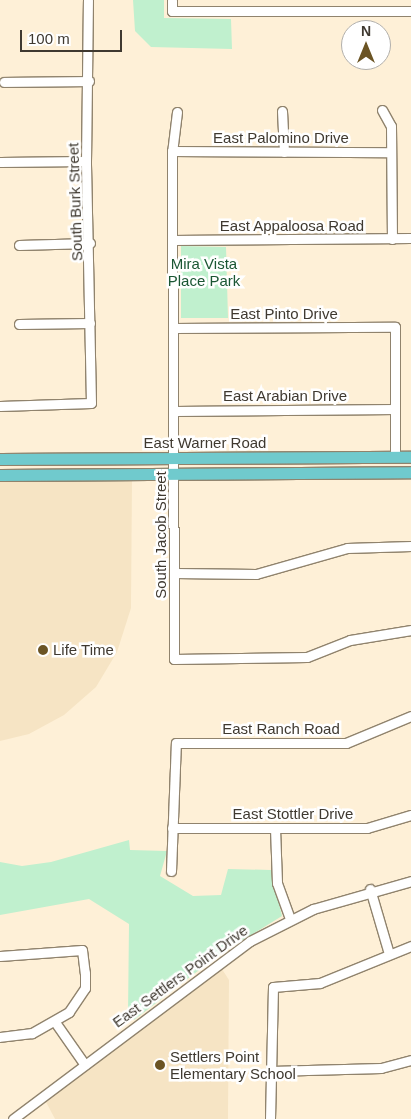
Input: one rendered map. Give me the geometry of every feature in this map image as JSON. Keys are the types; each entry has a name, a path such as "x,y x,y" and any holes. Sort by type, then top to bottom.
{"main road":[{"name":"East Warner Road","path":"0,460 411,457"},
{"name":"East Warner Road","path":"0,474 411,472"}],"street":[{"name":"South Burk Street","path":"0,406 91,403 90,243 86,161 89,81 88,0"},
{"path":"172,0 172,11 411,11"},
{"path":"4,82 89,81"},
{"path":"382,110 391,126 392,239"},
{"path":"282,111 284,152"},
{"name":"South Jacob Street","path":"177,112 172,152 174,659 308,657 350,640 411,630"},
{"name":"East Palomino Drive","path":"172,152 391,152"},
{"path":"0,162 86,161"},
{"name":"East Appaloosa Road","path":"173,240 411,238"},
{"path":"19,244 90,243"},
{"path":"19,324 90,324"},
{"name":"East Pinto Drive","path":"174,328 395,327 395,409"},
{"path":"395,409 395,457"},
{"name":"East Arabian Drive","path":"174,411 395,409"},
{"path":"175,573 256,574 347,548 411,546"},
{"name":"East Ranch Road","path":"172,828 176,744 346,743 411,716"},
{"name":"East Stottler Drive","path":"172,828 367,828 411,814"},
{"path":"171,871 172,828"},
{"path":"276,828 277,883 290,919"},
{"name":"East Settlers Point Drive","path":"13,1119 224,957 290,919 370,889 411,881"},
{"path":"370,889 389,954"},
{"path":"270,1119 273,987 320,983 411,946"},
{"path":"0,956 82,950 85,988 69,1012 55,1022 32,1033 0,1037"},
{"path":"55,1022 85,1065"},
{"path":"271,1071 381,1068 411,1060"}],"shaded area":[{"path":"132,481 131,608 117,652 96,687 64,715 29,734 0,741 0,482"},
{"name":"Settlers Point Elementary School","path":"220,966 229,980 228,1119 55,1119 46,1102"}],"green space":[{"path":"133,0 164,0 164,18 231,19 232,49 151,47 135,31"},
{"name":"Mira Vista Place Park","path":"181,246 226,247 228,318 181,318"},
{"path":"129,840 130,850 167,851 160,876 193,896 221,895 228,869 271,870 282,916 220,954 134,1020 128,1013 129,924 89,899 0,915 0,862 22,866 51,862"}],"place":[{"name":"Life Time","path":"43,650"},
{"name":"Settlers Point Elementary School","path":"160,1065"}]}
